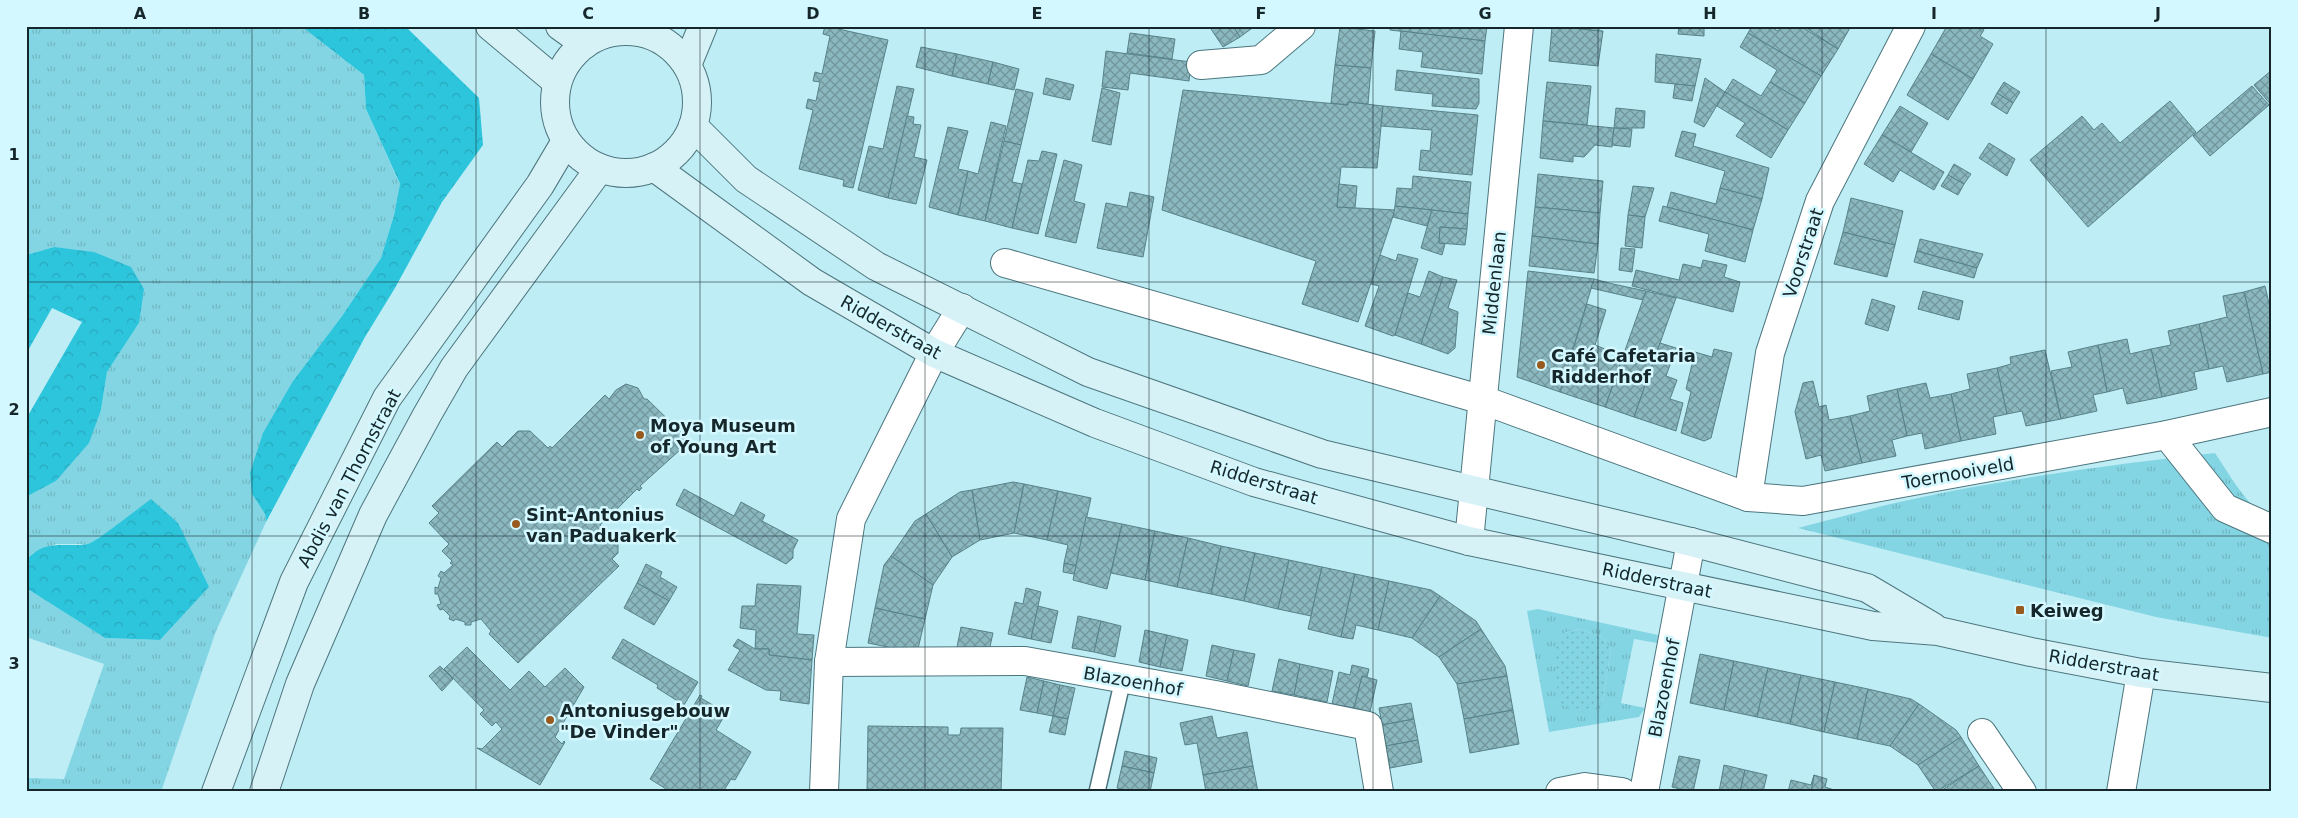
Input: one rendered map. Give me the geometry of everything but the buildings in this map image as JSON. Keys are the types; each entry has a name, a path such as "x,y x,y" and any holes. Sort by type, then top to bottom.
{"street":[{"path":"490,26 557,82"},
{"path":"560,26 585,44"},
{"path":"687,65 703,26"},
{"path":"1201,65 1261,60 1301,26"},
{"name":"Middenlaan","path":"1469,541 1519,26"},
{"name":"Voorstraat","path":"1748,497 1770,353 1820,201 1911,26"},
{"path":"639,29 657,37 674,50 687,65 695,84 697,105 693,126 684,143 670,158 654,167 635,173 618,173 600,168 576,153 566,141 555,113 557,82 568,61 585,44 601,35 639,29"},
{"name":"Ridderstraat","path":"693,126 746,179 876,266 1088,372 1322,454 1691,542 1867,588 1938,631"},
{"name":"Abdis van Thornstraat","path":"216,792 294,582 387,398 536,192 566,141"},
{"name":"Ridderstraat","path":"654,167 812,282 934,353 1095,423 1254,482 1469,541 1873,626 1938,631 2031,652 2141,673 2272,688"},
{"path":"264,792 300,684 373,515 454,368 600,168"},
{"path":"1005,263 1483,400 1748,497"},
{"path":"824,792 829,662 851,519 934,353 962,308"},
{"name":"Toernooiveld","path":"1748,497 1803,501 2167,435 2272,412"},
{"path":"2167,435 2226,508 2272,529"},
{"name":"Blazoenhof","path":"1644,792 1691,542"},
{"name":"Blazoenhof","path":"829,662 1025,662 1368,726 1379,792"},
{"path":"2121,792 2141,673"},
{"path":"1982,733 2022,792"},
{"path":"1560,792 1585,787 1622,792"}],"lane":[{"path":"1097,792 1123,679"}],"green space":[{"path":"26,26 301,26 364,75 366,109 400,185 394,215 381,258 342,316 293,381 252,494 265,514 266,522 216,631 161,792 26,792 26,778 64,779 104,664 26,637 26,588 105,638 160,640 209,587 103,535 89,544 56,544 33,553 26,560 26,497 56,481 101,410 107,372 139,323 54,247 26,255"},
{"path":"301,26 405,26 479,98 483,145 442,202 395,288 365,337 266,522 265,514 252,494 250,473 263,433 293,381 342,316 381,258 394,215 400,184 366,109 364,75"},
{"path":"54,247 94,252 131,267 144,289 139,323 107,372 101,410 89,443 56,481 26,497 26,419 82,322 52,308 26,354 26,255"},
{"path":"2215,453 2248,500 2264,515 2272,519 2272,638 2156,617 1798,528 1882,506 2006,481 2090,468"},
{"path":"151,499 178,523 209,587 160,640 105,638 26,588 26,560 33,553 48,546 79,545 93,542"},
{"path":"1538,609 1658,635 1657,643 1634,639 1621,703 1645,708 1639,717 1549,732 1527,611","holes":["1579,629 1602,637 1611,649 1602,704 1564,633"]},
{"path":"1579,629 1602,637 1611,649 1602,704 1583,712 1574,711 1563,706 1558,696 1554,649 1564,633"}],"place":[{"name":"Café Cafetaria Ridderhof","path":"1541,365"},
{"name":"Moya Museum of Young Art","path":"640,435"},
{"name":"Sint-Antonius van Paduakerk","path":"516,524"},
{"name":"Keiweg","path":"2020,610"},
{"name":"Antoniusgebouw \"De Vinder\"","path":"550,720"}]}
